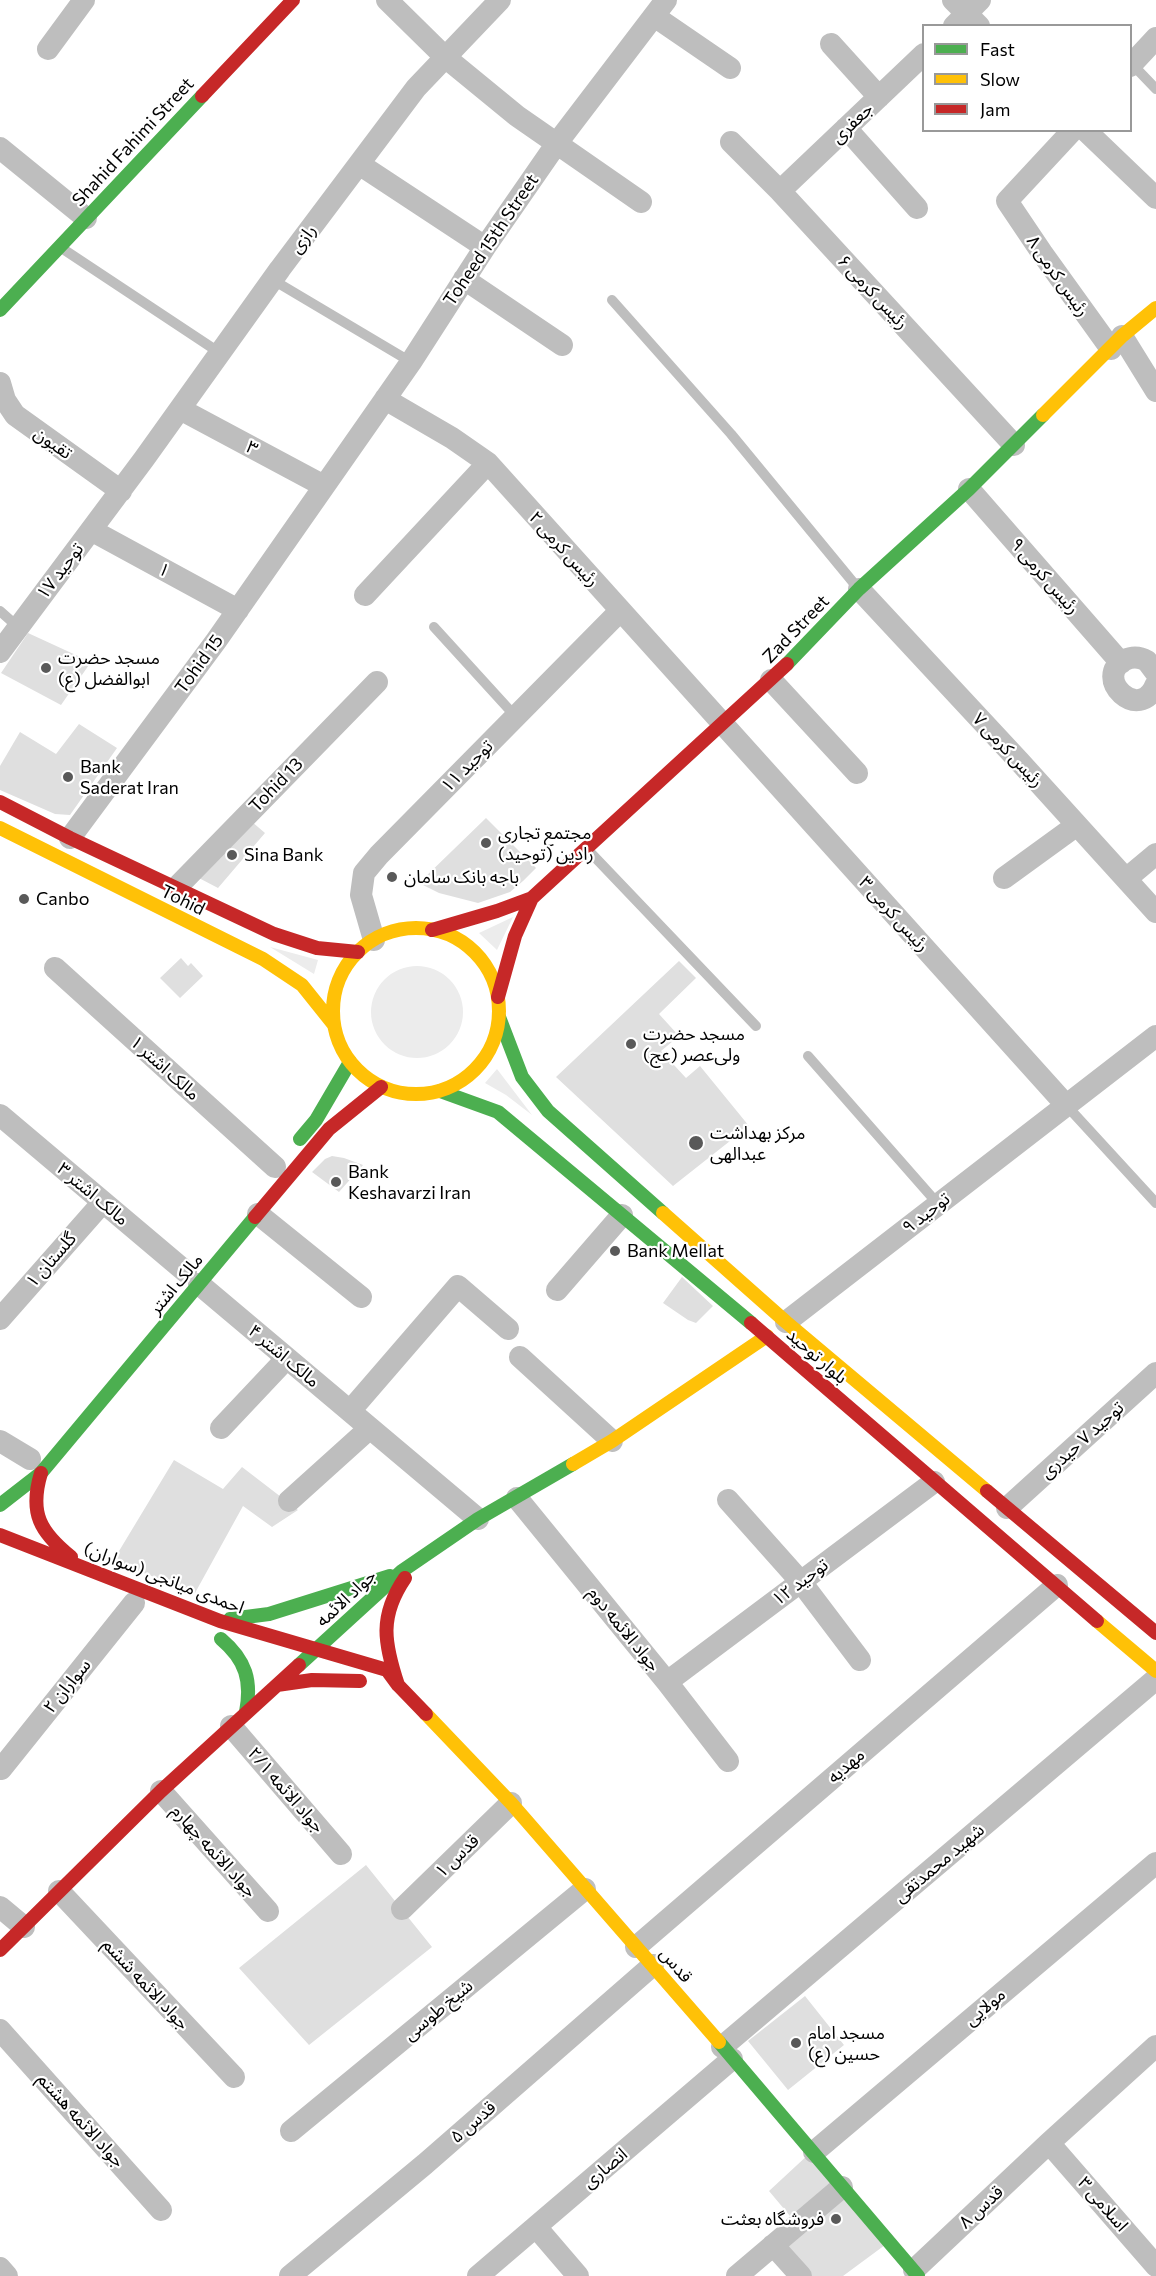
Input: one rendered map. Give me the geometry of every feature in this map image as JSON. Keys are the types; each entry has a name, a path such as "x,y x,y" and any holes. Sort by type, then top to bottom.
{"main road":[{"name":"Shahid Fahimi Street","path":"0,310 292,0"},
{"name":"Zad Street","path":"498,997 515,936 532,898 771,680 859,590 969,489 1117,343 1156,308"},
{"name":"Tohid","path":"0,802 175,889 274,934 317,948 366,946"},
{"name":"Tohid","path":"0,828 263,959 302,985 334,1025"},
{"path":"432,930 532,898"},
{"path":"412,928 432,930 451,936 468,946 488,969 498,997 499,1017 495,1037 487,1055 466,1077 440,1091 420,1094 400,1093 381,1087 364,1076 350,1062 340,1044 334,1025 333,1005 337,986 345,968 366,946 392,932 412,928"},
{"name":"بلوار توحید","path":"499,1017 522,1077 548,1112 786,1322 1156,1632"},
{"path":"279,1164 316,1120 350,1062"},
{"name":"مالک اشتر","path":"0,1505 31,1463 190,1275 258,1214 329,1129 381,1087"},
{"name":"بلوار توحید","path":"440,1091 498,1112 767,1336 1156,1671"},
{"name":"جواد الائمه","path":"0,1950 161,1791 402,1572 478,1519 612,1441 767,1336"},
{"path":"31,1463 34,1503 40,1525 54,1544 81,1565"},
{"name":"احمدی میانجی (سواران)","path":"0,1535 220,1621 318,1649"},
{"path":"277,1686 312,1680 398,1685 388,1657 385,1636 386,1614 392,1598 419,1560"},
{"path":"220,1621 269,1614 402,1572"},
{"name":"احمدی میانجی (سواران)","path":"238,1719 250,1694 249,1679 243,1661 234,1649 216,1637 252,1648"},
{"name":"قدس","path":"318,1649 387,1670 398,1685 511,1803 653,1965 916,2273"},
{"path":"282,1657 371,1684"}],"street":[{"path":"48,49 84,0"},
{"path":"387,0 445,57 517,116 641,202"},
{"name":"رازی","path":"121,490 416,88 500,0"},
{"path":"660,8 730,68"},
{"name":"Toheed 15th Street","path":"324,486 411,362 485,247 557,143 660,8"},
{"path":"1132,64 1156,39"},
{"path":"831,44 879,96"},
{"name":"جعفری","path":"780,191 922,56"},
{"path":"846,128 917,208"},
{"name":"رئیس کرمی ۸","path":"1071,132 1007,201 1042,253 1156,391"},
{"path":"1087,132 1156,198"},
{"name":"رئیس کرمی ۶","path":"731,142 780,191 1014,445"},
{"path":"0,148 86,218"},
{"path":"359,164 485,247"},
{"path":"464,279 562,345"},
{"name":"تقیون","path":"0,383 5,400 15,415 121,490"},
{"name":"رئیس کرمی ۲","path":"385,399 452,438 488,463 722,724"},
{"name":"۳","path":"180,409 324,486"},
{"path":"365,595 488,463"},
{"name":"Tohid 15","path":"70,838 238,610 324,486"},
{"name":"رئیس کرمی ۹","path":"969,489 1121,663"},
{"name":"توحید ۱۷","path":"0,652 121,490"},
{"name":"۱","path":"91,530 238,610"},
{"name":"رئیس کرمی ۷","path":"859,590 1156,912"},
{"name":"توحید ۱۱","path":"366,946 361,895 364,873 379,855 620,611"},
{"path":"1156,674 1152,666 1141,658 1134,657 1121,663 1114,675 1116,689 1126,698 1140,700 1147,697 1156,684"},
{"path":"771,680 857,773"},
{"name":"Tohid 13","path":"175,889 376,682"},
{"name":"رئیس کرمی ۳","path":"722,724 1066,1105"},
{"path":"1004,878 1077,825"},
{"path":"1126,879 1156,854"},
{"name":"مالک اشتر ۱","path":"55,968 279,1164"},
{"name":"توحید ۹","path":"786,1322 1156,1036"},
{"name":"مالک اشتر ۳","path":"1,1117 190,1275"},
{"name":"گلستان ۱","path":"0,1319 103,1202"},
{"path":"258,1214 361,1298"},
{"path":"557,1290 622,1215"},
{"name":"مالک اشتر ۴","path":"190,1275 478,1519"},
{"path":"350,1411 458,1286 508,1329"},
{"path":"520,1357 612,1441"},
{"path":"221,1428 287,1359"},
{"name":"توحید ۷ حیدری","path":"1007,1508 1156,1373"},
{"path":"289,1501 370,1428"},
{"path":"0,1441 31,1463"},
{"name":"توحید ۱۲","path":"667,1682 934,1482"},
{"name":"جواد الائمه دوم","path":"517,1498 667,1682 728,1761"},
{"path":"728,1500 801,1582 860,1660"},
{"name":"مهدیه","path":"636,1947 1057,1585"},
{"name":"سواران ۲","path":"1,1768 134,1604"},
{"name":"شهید محمدتقی","path":"727,2053 1156,1679"},
{"name":"جواد الائمه ۲/۱","path":"238,1719 341,1854"},
{"name":"جواد الائمه چهارم","path":"161,1791 268,1911"},
{"name":"قدس ۱","path":"402,1910 511,1803"},
{"name":"مولایی","path":"814,2152 1156,1863"},
{"name":"شیخ طوسی","path":"291,2131 585,1889"},
{"name":"جواد الائمه ششم","path":"59,1891 234,2077"},
{"path":"0,1907 24,1927"},
{"name":"قدس ۵","path":"290,2276 425,2164 653,1965"},
{"name":"جواد الائمه هشتم","path":"0,2030 161,2210"},
{"name":"قدس ۸","path":"916,2273 1049,2143 1156,2046"},
{"name":"انصاری","path":"478,2276 536,2227 727,2053"},
{"name":"۳ اسلامی","path":"1049,2143 1156,2266"},
{"path":"737,2276 842,2187"},
{"path":"536,2227 578,2276"},
{"path":"773,2245 801,2276"},
{"path":"0,2268 7,2276"}],"lane":[{"path":"1132,66 1156,89"},
{"path":"59,247 220,353"},
{"path":"273,280 411,362"},
{"path":"612,300 731,434 859,590"},
{"path":"0,611 18,627"},
{"path":"434,627 516,717"},
{"path":"586,848 756,1026"},
{"path":"808,1056 938,1204"},
{"path":"1066,1105 1156,1203"}],"shaded area":[{"path":"513,917 497,950 479,933"},
{"path":"270,947 318,960 314,974"},
{"path":"417,966 435,970 449,980 459,994 463,1012 459,1030 449,1044 435,1054 417,1058 399,1054 385,1044 375,1030 371,1012 375,994 385,980 399,970"},
{"path":"497,1069 532,1115 506,1095 485,1083"}],"building":[{"name":"مسجد حضرت ابوالفضل (ع)","path":"28,633 91,662 61,705 1,673"},
{"name":"Bank Saderat Iran","path":"79,724 117,748 70,815 55,814 0,790 0,766 20,732 56,754"},
{"name":"مجتمع تجاری رادین (توحید)","path":"486,818 536,868 523,881 510,892 478,903 439,893 419,883"},
{"name":"Sina Bank","path":"251,821 265,833 218,888 197,877"},
{"path":"181,958 188,966 191,963 203,976 180,998 160,978"},
{"path":"679,961 696,978 659,1014 679,1036 661,1051 686,1078 700,1066 749,1126 673,1186 556,1077"},
{"name":"Bank Keshavarzi Iran","path":"332,1156 363,1165 339,1192 312,1172 325,1159"},
{"path":"682,1277 713,1306 696,1323 663,1303"},
{"path":"174,1460 223,1489 242,1467 298,1510 272,1527 243,1506 195,1593 113,1561"},
{"path":"366,1865 432,1947 309,2045 239,1968"},
{"name":"مسجد امام حسین (ع)","path":"805,1996 844,2045 788,2090 748,2041"},
{"path":"810,2153 839,2186 795,2222 769,2191"},
{"name":"فروشگاه بعثت","path":"841,2193 885,2245 843,2276 803,2276 777,2245"}],"traffic: fast":[{"path":"0,310 202,96"},
{"path":"787,664 859,589 969,489 1043,415"},
{"path":"499,1017 522,1077 548,1111 663,1213"},
{"path":"300,1139 316,1120 350,1062"},
{"path":"440,1091 498,1112 751,1323"},
{"path":"0,1505 41,1473 255,1217"},
{"path":"299,1665 402,1571 478,1519 573,1464"},
{"path":"230,1619 269,1614 390,1576"},
{"path":"221,1639 236,1655 245,1672 248,1690 246,1712"},
{"path":"719,2042 918,2276"}],"traffic: slow":[{"path":"1043,415 1122,336 1156,308"},
{"path":"0,828 263,959 302,985 334,1025"},
{"path":"416,928 448,935 475,952 492,979 499,1011 492,1043 475,1070 448,1087 416,1094 384,1087 357,1070 340,1043 333,1011 340,979 357,952 384,935 416,928"},
{"path":"663,1213 786,1322 987,1491"},
{"path":"573,1464 612,1441 767,1336"},
{"path":"1097,1621 1156,1671"},
{"path":"426,1714 511,1803 719,2042"}],"traffic: jam":[{"path":"202,96 293,0"},
{"path":"432,930 532,898 787,664"},
{"path":"0,802 70,838 274,934 317,948 358,952"},
{"path":"498,997 515,936 532,898"},
{"path":"255,1217 329,1129 381,1087"},
{"path":"751,1323 1097,1621"},
{"path":"41,1473 36,1499 40,1521 52,1539 71,1557"},
{"path":"987,1491 1156,1633"},
{"path":"0,1535 220,1621 387,1670 426,1714"},
{"path":"398,1685 386,1630 391,1605 405,1578"},
{"path":"0,1950 161,1791 299,1665"},
{"path":"277,1685 312,1680 360,1681"}],"place":[{"name":"مسجد حضرت ابوالفضل (ع)","path":"46,668"},
{"name":"Bank Saderat Iran","path":"68,777"},
{"name":"مجتمع تجاری رادین (توحید)","path":"486,843"},
{"name":"Sina Bank","path":"232,855"},
{"name":"باجه بانک سامان","path":"392,877"},
{"name":"Canbo","path":"24,899"},
{"name":"مسجد حضرت ولی‌عصر (عج)","path":"631,1044"},
{"name":"مرکز بهداشت عبدالهی","path":"696,1143"},
{"name":"Bank Keshavarzi Iran","path":"336,1182"},
{"name":"Bank Mellat","path":"615,1251"},
{"name":"مسجد امام حسین (ع)","path":"796,2043"},
{"name":"فروشگاه بعثت","path":"836,2219"}]}
